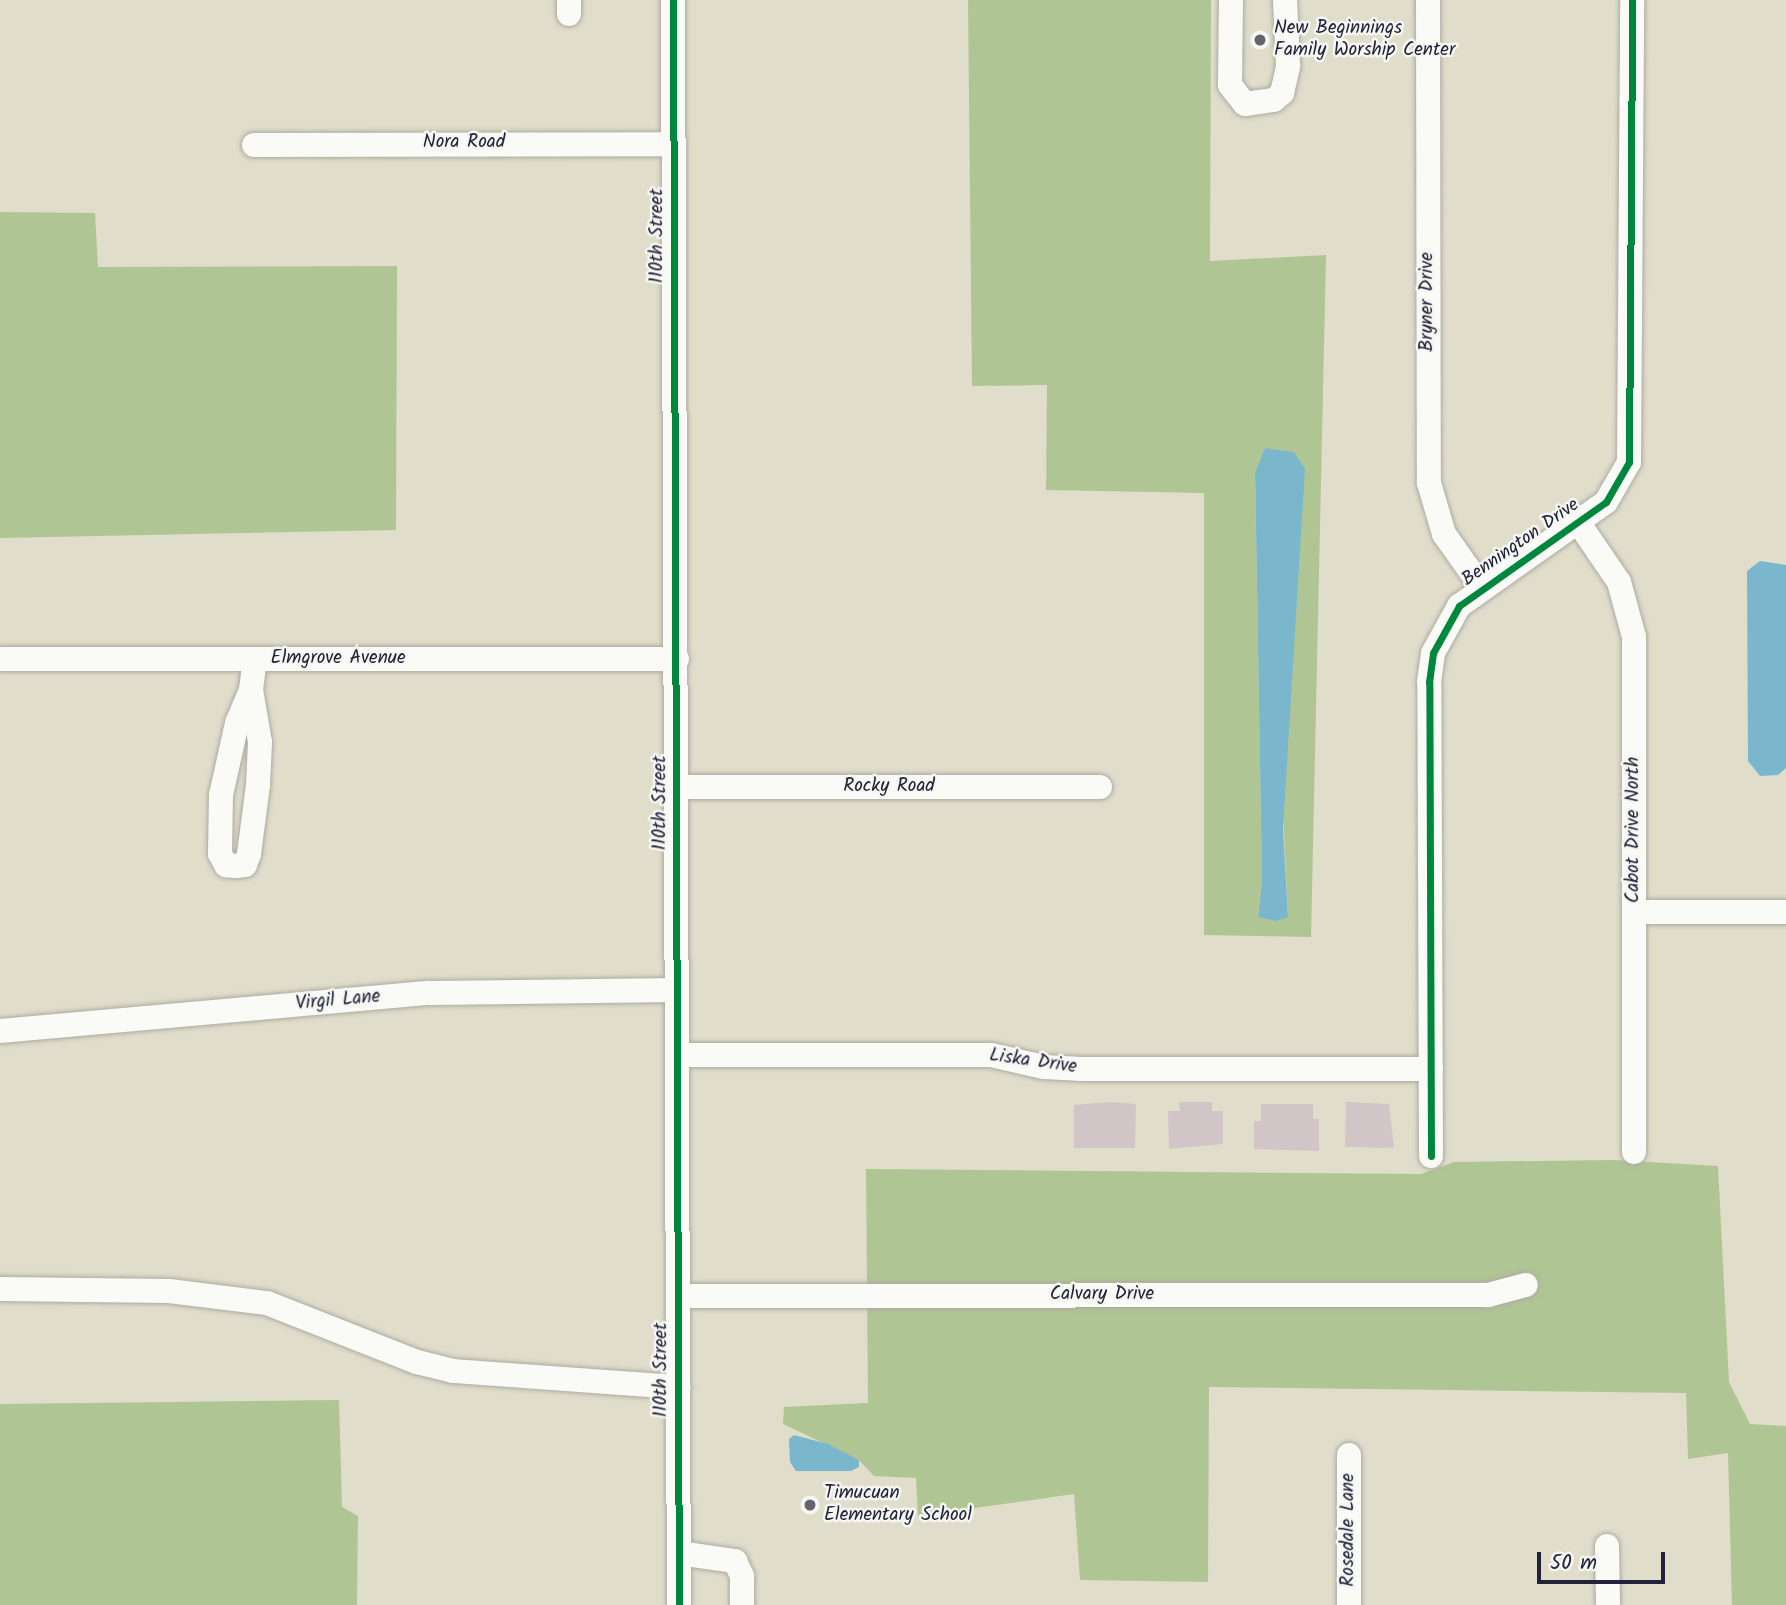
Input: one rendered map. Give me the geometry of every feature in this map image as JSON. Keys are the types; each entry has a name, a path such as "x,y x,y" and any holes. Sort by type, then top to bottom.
{"street":[{"name":"110th Street","path":"673,0 679,1605"},
{"path":"1231,0 1230,85 1245,104 1274,100 1282,93 1288,66 1285,0"},
{"name":"Bryner Drive","path":"1428,0 1429,483 1444,534 1483,589"},
{"name":"Bennington Drive","path":"1431,1156 1429,682 1433,653 1444,626 1459,606 1606,502 1620,483 1632,441 1632,0"},
{"name":"Nora Road","path":"254,145 673,144"},
{"name":"Cabot Drive North","path":"1578,522 1619,582 1634,637 1634,1152"},
{"name":"Elmgrove Avenue","path":"0,659 677,659"},
{"path":"251,690 260,742 258,785 249,855 245,865 226,865 219,855 221,795 237,723 251,690 255,660"},
{"name":"Rocky Road","path":"677,787 1100,787"},
{"path":"1634,912 1786,912"},
{"name":"Virgil Lane","path":"0,1031 429,993 677,990"},
{"name":"Liska Drive","path":"678,1055 991,1055 1044,1067 1082,1069 1430,1069"},
{"name":"Calvary Drive","path":"678,1296 1488,1295 1526,1285"},
{"path":"0,1289 169,1291 267,1303 453,1371 678,1387"},
{"name":"Rosedale Lane","path":"1349,1455 1349,1605"},
{"path":"1607,1546 1608,1605"},
{"path":"678,1553 735,1561 742,1576 742,1605"}],"green space":[{"path":"968,0 1211,0 1210,261 1326,255 1311,937 1204,935 1204,493 1046,490 1047,385 972,386","holes":["1265,448 1288,916 1276,920 1258,916 1262,882 1255,472"]},
{"path":"0,212 95,213 98,267 397,266 396,530 0,538"},
{"path":"1614,1160 1718,1166 1729,1382 1750,1424 1786,1426 1786,1605 1732,1605 1728,1453 1688,1459 1686,1393 1209,1387 1208,1582 1080,1580 1074,1494 918,1516 916,1478 874,1476 859,1460 783,1424 784,1407 868,1403 866,1169 1421,1174 1454,1162"},
{"path":"339,1400 342,1507 358,1516 357,1605 0,1605 0,1404"}],"water":[{"path":"1265,448 1294,452 1305,469 1283,828 1288,917 1276,921 1258,917 1262,882 1255,472"},
{"path":"1760,561 1786,565 1786,768 1778,775 1760,776 1748,761 1747,571"},
{"path":"794,1435 828,1444 859,1460 859,1467 851,1471 796,1471 790,1462 789,1439"}],"building":[{"path":"1109,1102 1136,1104 1135,1148 1074,1148 1074,1105"},
{"path":"1179,1102 1212,1102 1212,1111 1223,1111 1223,1144 1169,1149 1168,1111 1180,1111"},
{"path":"1346,1102 1389,1104 1394,1148 1345,1147"},
{"path":"1261,1104 1313,1104 1313,1119 1319,1119 1319,1151 1254,1149 1254,1121 1261,1121"}],"cycle path":[{"path":"673,0 679,1605"},
{"path":"1431,1156 1429,682 1433,653 1459,606 1606,502 1629,462 1632,0"}],"place":[{"name":"New Beginnings Family Worship Center","path":"1260,40"},
{"name":"Timucuan Elementary School","path":"810,1505"}]}
